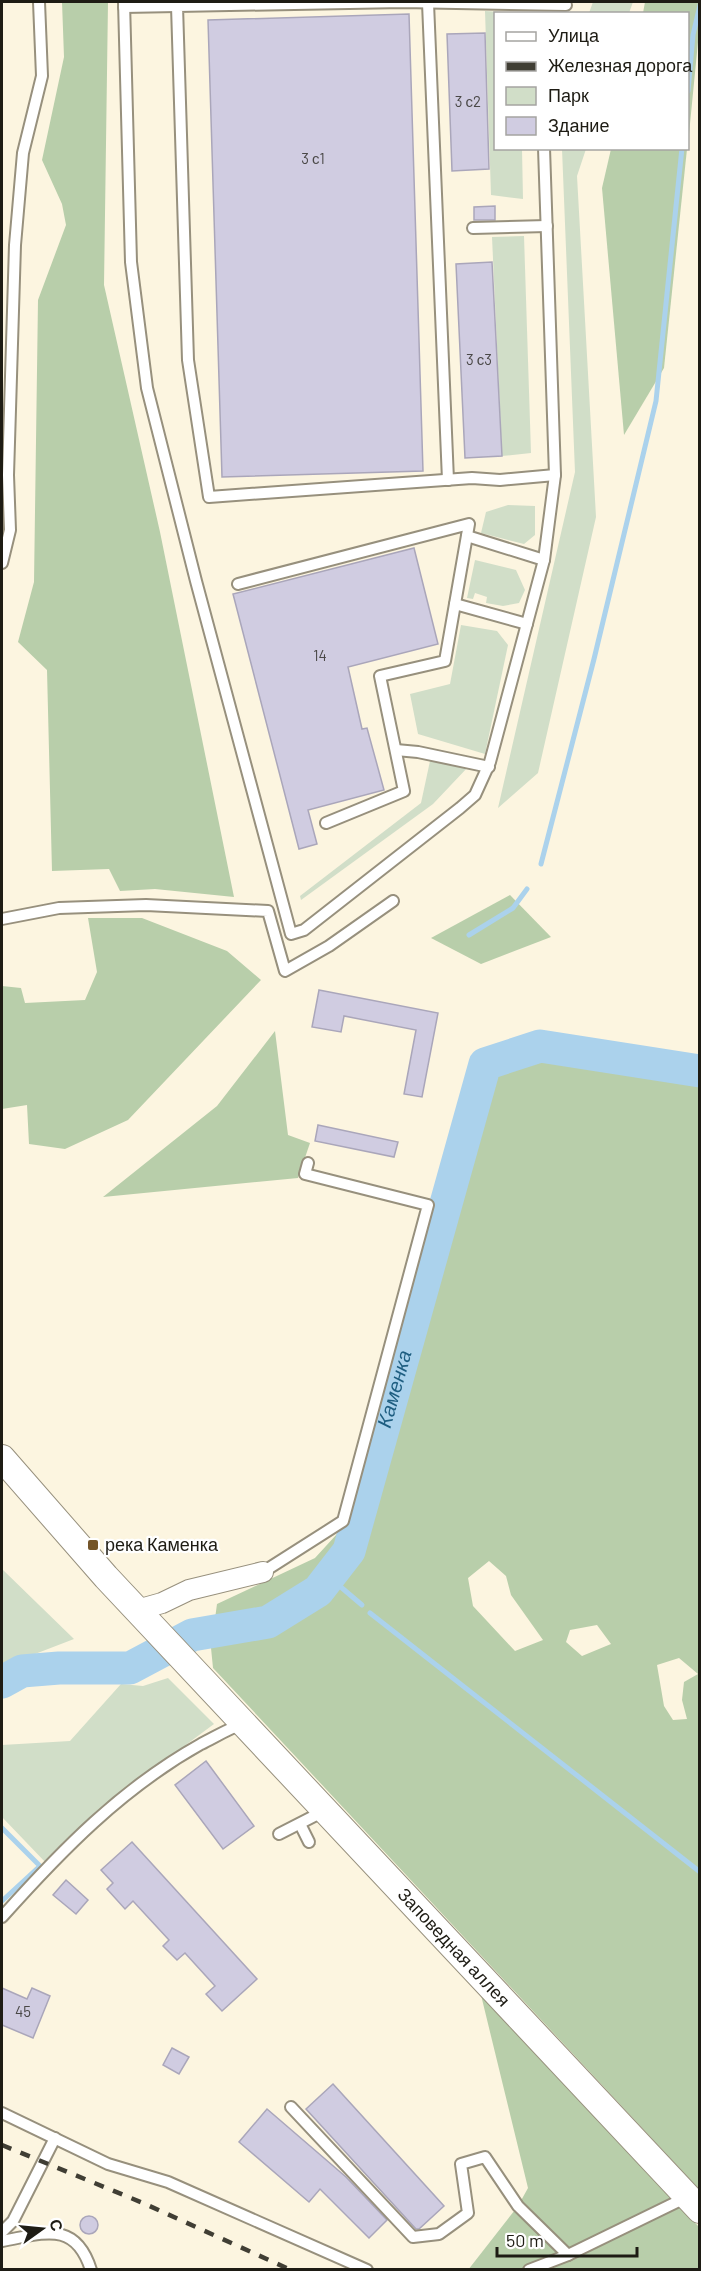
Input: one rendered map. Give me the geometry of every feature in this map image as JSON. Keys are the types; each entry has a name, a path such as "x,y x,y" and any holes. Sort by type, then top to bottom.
{"street":[{"path":"2,1458 145,1619 162,1603 189,1590 263,1572"},
{"name":"Заповедная аллея","path":"145,1619 693,2203"}],"lane":[{"path":"2,563 10,530 8,452 16,233 23,153 42,76 39,2"},
{"path":"428,3 448,480"},
{"path":"544,150 555,475 544,560 489,768 476,795 304,930 291,933 196,581 147,388 130,262 124,4 177,6 428,3 566,7"},
{"path":"177,6 188,360 209,497 472,478 500,480 555,475"},
{"path":"474,228 547,226"},
{"path":"238,584 469,524 445,661 380,676 404,790 326,823"},
{"path":"467,536 544,560"},
{"path":"455,604 527,624"},
{"path":"396,750 418,752 489,768"},
{"path":"2,919 59,908 135,905 268,911 285,971 329,946 393,901"},
{"path":"263,1572 343,1521 428,1205 305,1174 308,1163"},
{"path":"2,1917 48,1865 118,1799 173,1760 244,1723"},
{"path":"279,1834 326,1810"},
{"path":"300,1824 309,1842"},
{"path":"291,2107 413,2237 439,2234 468,2212 461,2164 484,2157 519,2206 568,2255"},
{"path":"2,2113 108,2163 168,2182 367,2270"},
{"path":"2,2232 13,2221 55,2138"},
{"path":"529,2270 693,2203"},
{"path":"2,2241 55,2232 72,2239 86,2253 91,2270"}],"green space":[{"path":"62,2 108,2 104,285 160,532 234,897 155,889 120,891 109,869 52,871 47,670 18,642 34,582 38,300 66,225 62,204 42,160 64,57"},
{"path":"593,2 633,2 629,12 589,12"},
{"path":"645,2 699,2 699,32 689,134 689,12 643,12"},
{"path":"485,11 501,12 494,12 494,150 522,150 523,199 491,195"},
{"path":"562,150 586,150 577,176 596,517 538,773 498,808 575,472"},
{"path":"611,150 687,150 664,368 624,435 602,188"},
{"path":"524,236 531,453 502,456 492,237"},
{"path":"508,505 535,506 535,535 524,544 481,533 486,512"},
{"path":"475,560 516,570 525,590 519,603 503,606 486,603 487,597 475,593 473,599 467,598"},
{"path":"461,625 497,631 508,645 485,754 418,734 410,694 450,684"},
{"path":"430,761 468,767 433,804 301,900 300,896 421,803"},
{"path":"510,895 551,937 481,964 431,938"},
{"path":"88,918 142,918 227,951 261,980 128,1120 65,1149 29,1144 27,1105 2,1109 2,986 21,988 25,1003 85,1000 97,972"},
{"path":"275,1031 288,1135 310,1143 298,1178 103,1197 217,1106"},
{"path":"539,1058 699,1083 699,2189 213,1668 211,1648 217,1604 315,1558 347,1523 481,1068","holes":["489,1561 506,1576 511,1595 543,1640 515,1651 473,1606 468,1578","597,1625 611,1644 582,1656 566,1642 570,1630","679,1658 698,1674 684,1682 682,1700 687,1719 673,1720 664,1706 657,1665"]},
{"path":"2,1569 74,1639 2,1669"},
{"path":"168,1678 214,1724 187,1744 173,1760 48,1865 2,1817 2,1745 70,1741 121,1684 143,1686"},
{"path":"481,1995 699,2227 700,2269 468,2270 518,2206 528,2188"}],"building":[{"path":"409,14 423,471 222,477 208,20"},
{"path":"485,33 489,169 452,171 447,34"},
{"path":"495,206 495,220 474,220 474,207"},
{"path":"492,262 502,456 465,458 456,264"},
{"path":"414,548 438,644 348,667 362,729 367,728 384,790 308,810 317,844 299,849 233,594"},
{"path":"319,990 438,1013 422,1097 404,1094 416,1030 344,1016 341,1032 312,1027"},
{"path":"318,1125 398,1142 394,1157 315,1141"},
{"path":"206,1761 254,1826 223,1849 175,1785"},
{"path":"132,1842 257,1979 222,2011 206,1994 215,1986 185,1953 177,1960 163,1946 169,1940 133,1901 125,1909 107,1889 113,1883 101,1870"},
{"path":"66,1880 88,1900 76,1914 53,1895"},
{"path":"2,1988 27,1999 32,1988 50,1996 33,2038 2,2025"},
{"path":"172,2048 189,2057 179,2074 163,2065"},
{"path":"333,2084 444,2206 419,2229 416,2229 306,2109"},
{"path":"267,2109 346,2177 387,2220 369,2238 320,2189 309,2202 239,2142"},
{"path":"89,2216 95,2219 98,2225 95,2231 89,2234 83,2231 80,2225 83,2219"}],"waterway":[{"path":"689,80 693,35 700,5"},
{"path":"541,864 594,659 656,401 682,150"},
{"path":"469,935 513,908 527,889"},
{"name":"Каменка","path":"2,1682 22,1671 59,1668 130,1668 192,1635 268,1622 318,1591 349,1551 485,1064 540,1046 700,1071"},
{"path":"329,1577 362,1605"},
{"path":"370,1613 700,1872"},
{"path":"2,1828 40,1866 2,1901"}],"railway":[{"path":"2,2145 143,2203 291,2270"}],"place":[{"name":"река Каменка","path":"93,1545"}]}
